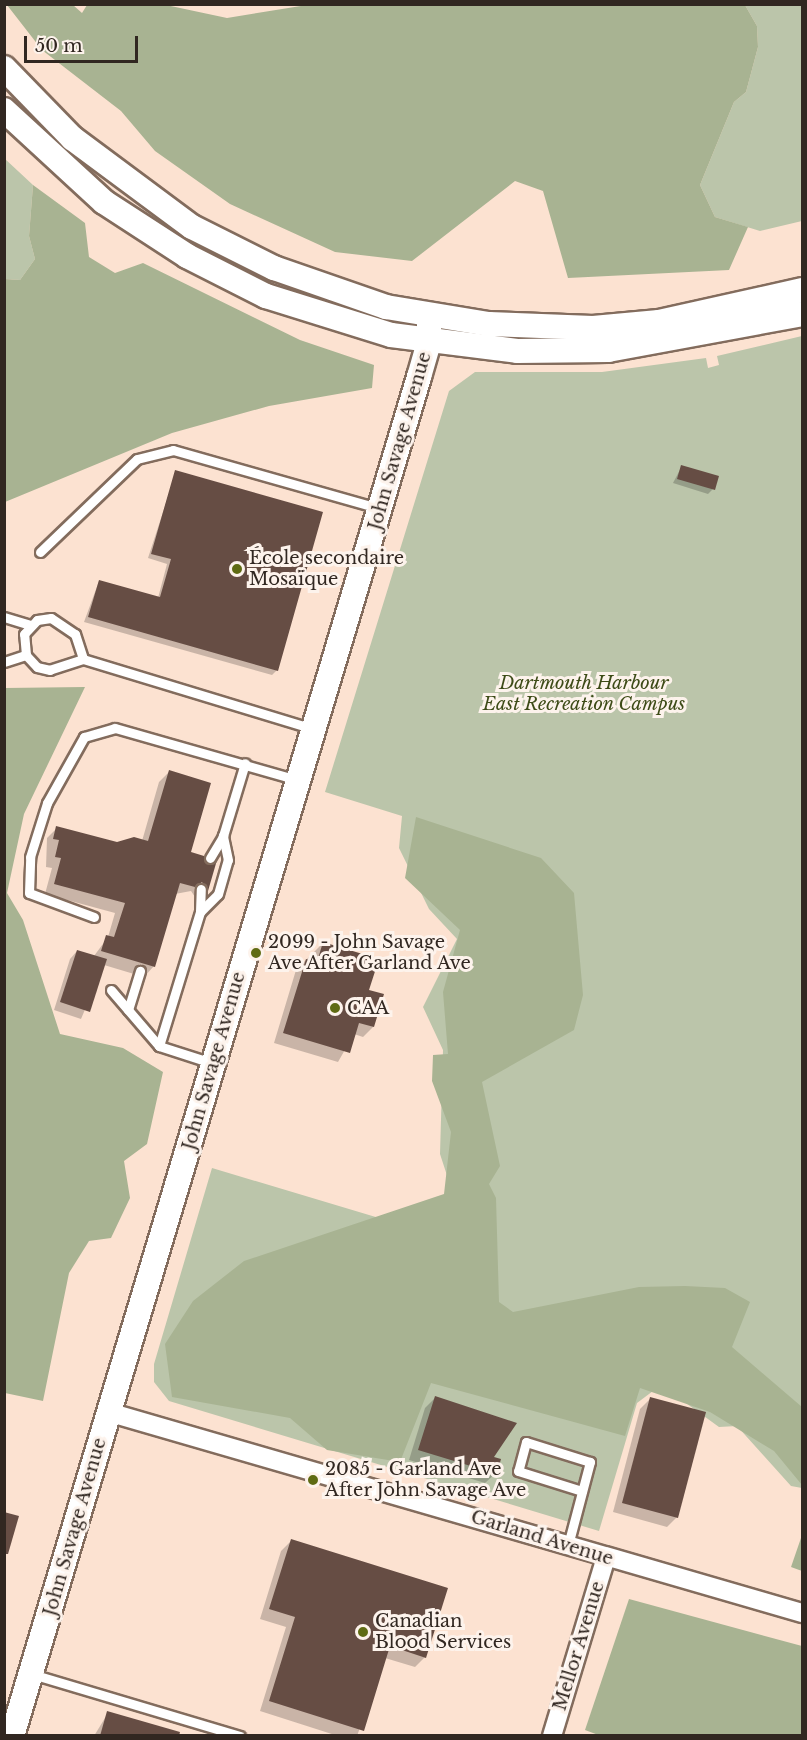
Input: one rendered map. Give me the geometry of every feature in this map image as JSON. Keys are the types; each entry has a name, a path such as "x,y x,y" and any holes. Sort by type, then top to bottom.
{"main road":[{"path":"4,68 72,138 192,227 301,279 429,317 593,328 744,316 802,314"},
{"path":"4,110 104,202 187,256 313,313 429,343 517,351 608,350 744,316 802,290"},
{"name":"John Savage Avenue","path":"12,1736 429,343 429,317"}],"street":[{"name":"Garland Avenue","path":"108,1412 802,1613"},
{"name":"Mellor Avenue","path":"552,1736 606,1557"}],"lane":[{"path":"40,552 137,459 172,450 380,509"},
{"path":"4,617 30,625 51,618 64,623 75,634 83,659"},
{"path":"26,655 24,634 30,625"},
{"path":"4,662 26,655 50,670 83,659 314,729"},
{"path":"94,917 29,893 30,856 47,803 84,737 115,728 245,763 298,780"},
{"path":"210,858 223,836 245,763"},
{"path":"200,912 218,894 228,860 223,836"},
{"path":"159,1046 200,912 201,889"},
{"path":"128,1010 140,971"},
{"path":"111,990 159,1046 214,1064"},
{"path":"568,1545 590,1462 526,1442 518,1471 582,1491"},
{"path":"31,1674 240,1736"}],"green space":[{"path":"7,5 73,5 82,13 87,5 166,5 227,18 307,5 745,5 757,26 758,47 746,92 734,102 700,185 715,217 748,227 729,270 568,278 543,191 515,181 412,261 335,252 230,204 155,151 121,111 42,50"},
{"path":"745,5 802,5 802,221 760,231 715,217 700,185 734,102 746,92 758,47 757,26"},
{"path":"4,158 33,185 29,236 35,259 20,280 5,279"},
{"path":"33,185 85,223 89,257 115,273 143,263 300,340 374,365 372,388 269,406 172,433 5,502 5,279 20,280 35,259 29,236"},
{"name":"Dartmouth Harbour East Recreation Campus","path":"802,336 802,1488 791,1486 737,1426 719,1427 661,1385 637,1403 599,1531 169,1401 154,1382 154,1364 212,1168 449,1239 457,1206 440,1154 443,1050 423,1007 457,939 429,909 399,848 402,816 325,792 449,391 475,372 602,372 706,358 708,368 719,365 717,356"},
{"path":"85,687 24,814 7,893 23,920 60,1034 123,1048 163,1072 147,1144 124,1161 130,1198 111,1238 89,1241 69,1273 43,1401 5,1393 5,688"},
{"path":"416,817 541,858 574,893 583,995 574,1030 482,1082 500,1166 489,1184 496,1198 499,1302 513,1312 639,1287 685,1286 725,1288 750,1302 732,1347 802,1407 802,1485 774,1451 710,1412 640,1388 625,1436 431,1383 400,1462 327,1450 290,1418 172,1397 165,1344 193,1301 244,1261 444,1194 451,1132 432,1081 433,1055 448,1054 443,992 460,930 405,878"},
{"path":"802,1535 802,1571 791,1567"},
{"path":"629,1599 802,1646 802,1735 601,1736 585,1730"}],"building":[{"path":"681,465 719,476 715,490 677,479"},
{"name":"École secondaire Mosaïque","path":"175,470 323,512 278,671 88,617 99,580 160,597 171,559 151,554"},
{"path":"169,770 211,783 191,852 204,856 207,864 217,860 208,891 202,882 195,887 180,883 155,967 101,951 106,935 114,937 125,903 54,884 61,858 55,857 59,840 53,839 56,826 117,842 134,837 148,841"},
{"name":"CAA","path":"323,942 379,959 369,990 384,994 374,1027 359,1023 350,1053 283,1033 306,959 317,962"},
{"path":"77,950 107,959 90,1012 60,1002"},
{"path":"435,1396 517,1423 494,1457 501,1459 497,1474 418,1450"},
{"path":"650,1397 706,1412 678,1518 622,1503"},
{"path":"4,1512 19,1516 8,1554 4,1554"},
{"name":"Canadian Blood Services","path":"291,1539 448,1588 426,1658 390,1646 364,1731 269,1701 295,1617 269,1609"},
{"path":"107,1711 180,1732 179,1736 100,1736"}],"place":[{"name":"École secondaire Mosaïque","path":"237,569"},
{"name":"2099 - John Savage Ave After Garland Ave","path":"256,953"},
{"name":"CAA","path":"335,1008"},
{"name":"2085 - Garland Ave After John Savage Ave","path":"313,1480"},
{"name":"Canadian Blood Services","path":"363,1632"}]}
